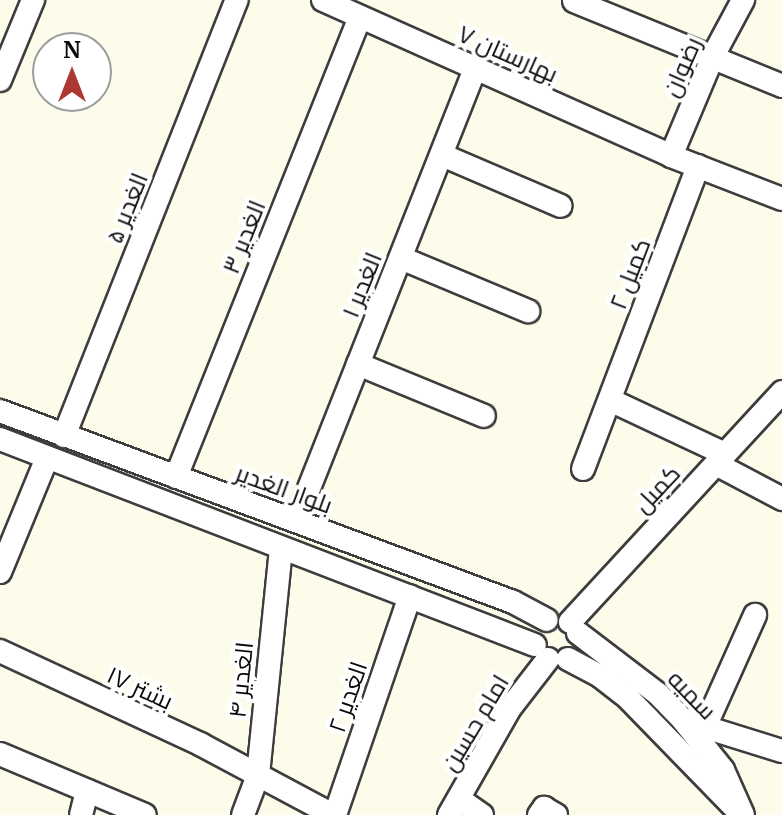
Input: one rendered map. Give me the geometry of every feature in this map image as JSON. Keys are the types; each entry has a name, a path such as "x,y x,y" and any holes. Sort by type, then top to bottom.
{"street":[{"path":"0,80 33,0"},
{"name":"الغدیر ۵","path":"64,436 237,0"},
{"name":"بهارستان ۷","path":"323,0 671,156 782,199"},
{"name":"رضوان","path":"671,156 713,56 743,0"},
{"path":"574,1 782,86"},
{"name":"الغدیر ۳","path":"176,477 360,17"},
{"name":"الغدیر ۱","path":"296,521 475,68"},
{"path":"442,155 561,206"},
{"name":"کمیل ۲","path":"583,469 698,166"},
{"path":"401,258 528,311"},
{"path":"358,364 484,416"},
{"name":"کمیل","path":"574,628 782,392"},
{"path":"610,400 720,459 782,499"},
{"name":"بلوار الغدیر","path":"0,411 513,602 547,620"},
{"path":"0,439 410,596 550,654 578,648 574,628 559,618 547,620 538,628 550,654"},
{"path":"0,572 47,458"},
{"name":"الغدیر ۴","path":"243,815 258,775 281,549"},
{"name":"الغدیر ۲","path":"334,815 410,596"},
{"path":"705,727 755,615"},
{"name":"سمیه","path":"574,628 658,694 683,720 723,770 742,815"},
{"name":"بشتر ۱۷","path":"0,651 258,775 334,815"},
{"name":"سمیه","path":"550,654 600,676 628,698 704,781 742,815"},
{"name":"امام حسین","path":"454,807 510,708 550,654"},
{"path":"683,720 782,751"},
{"path":"0,754 145,815"},
{"path":"81,815 87,791"},
{"path":"454,807 482,815"},
{"path":"539,815 544,808 556,815"}]}
